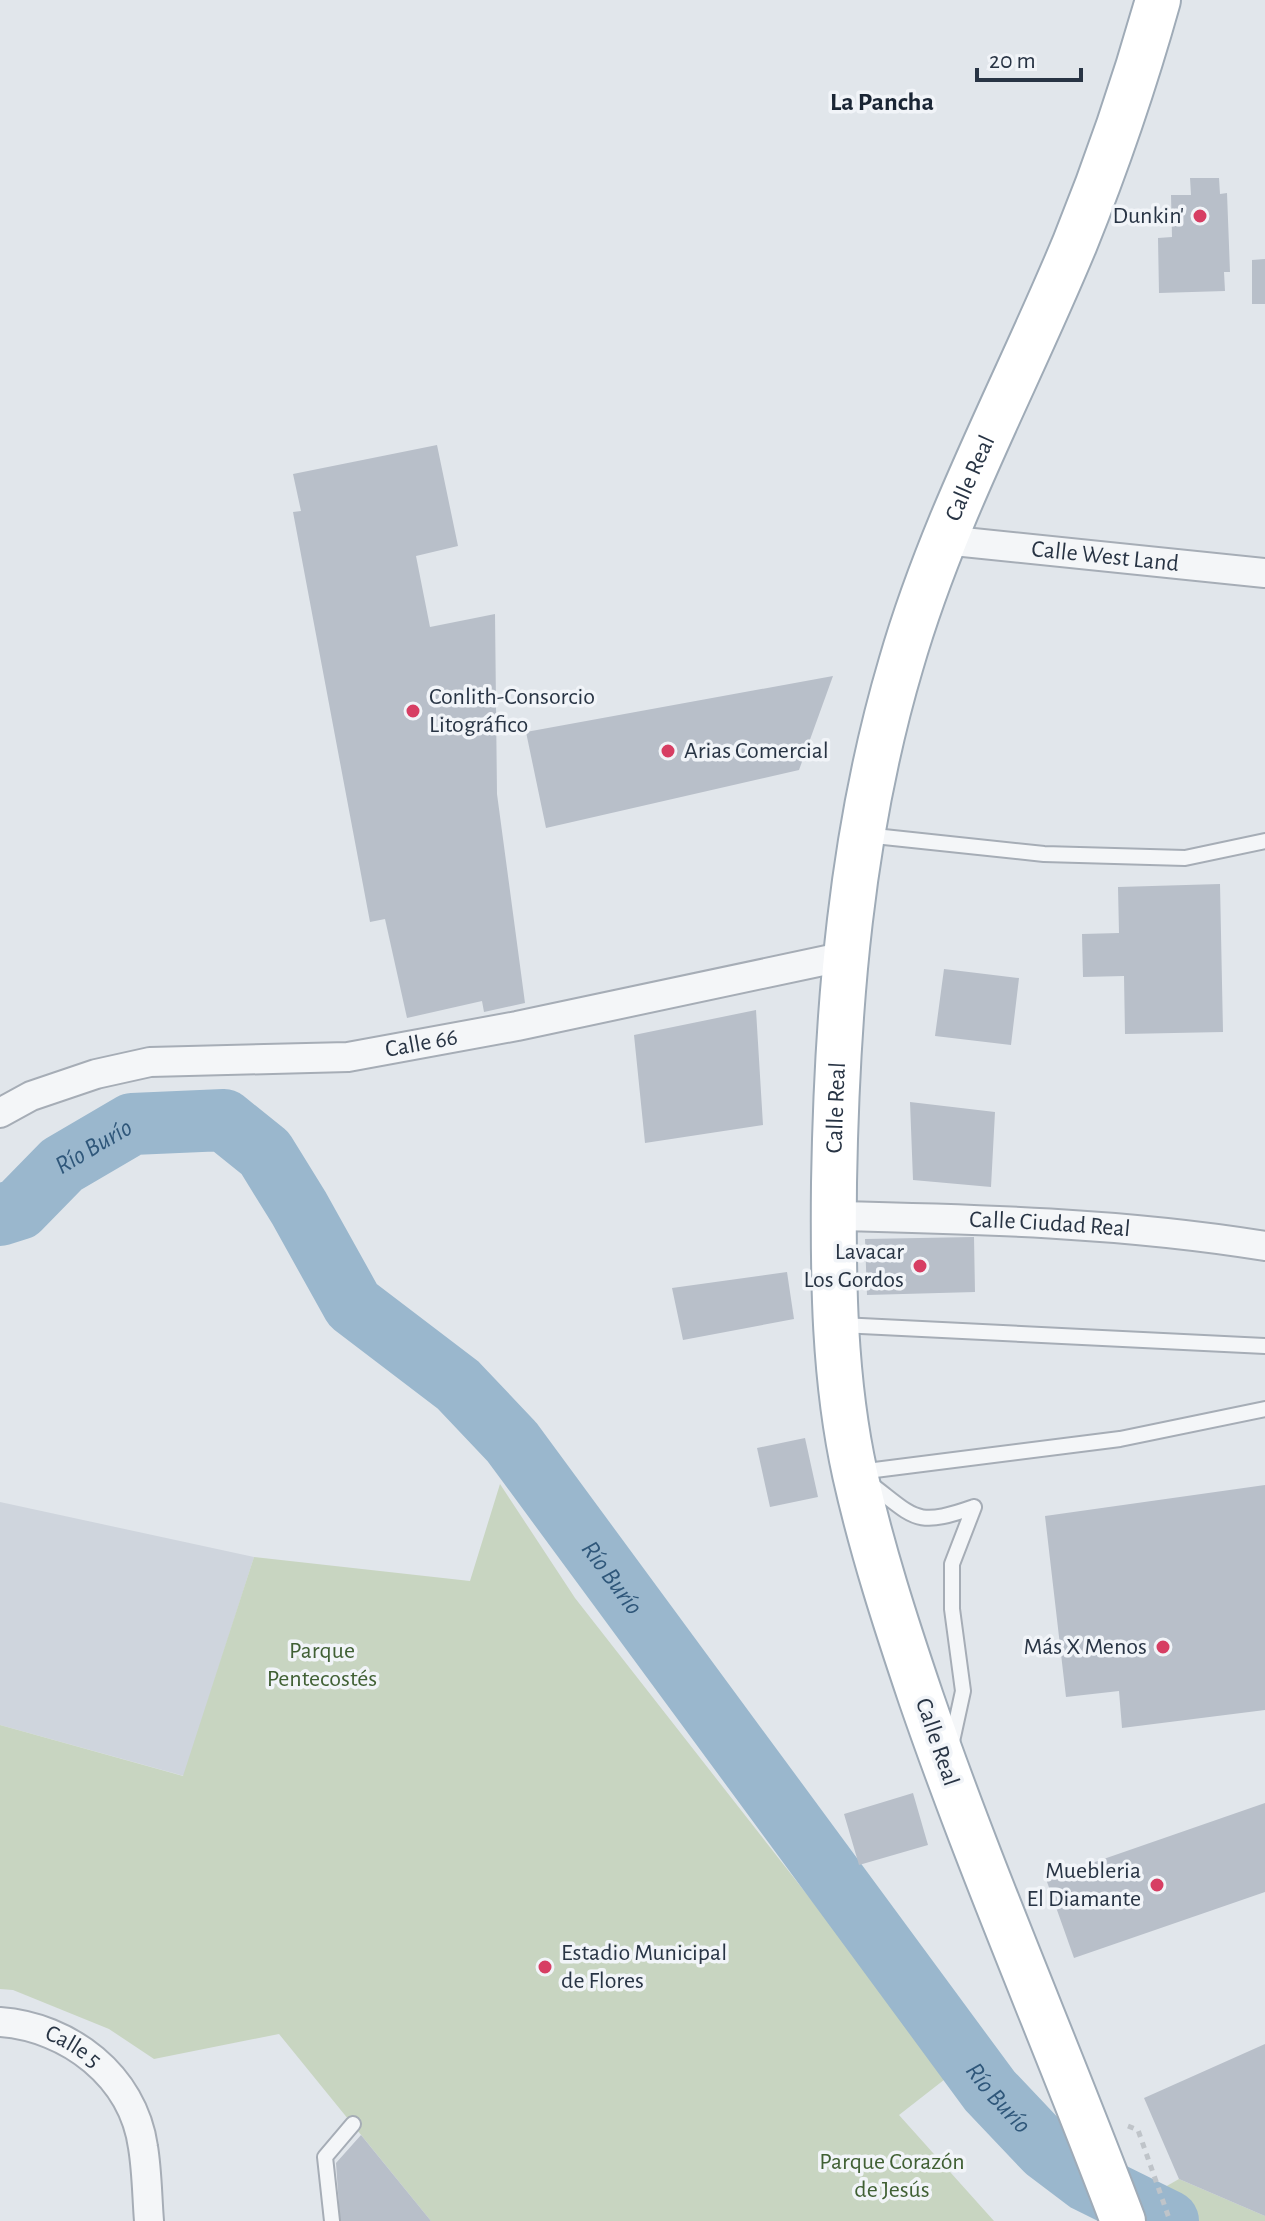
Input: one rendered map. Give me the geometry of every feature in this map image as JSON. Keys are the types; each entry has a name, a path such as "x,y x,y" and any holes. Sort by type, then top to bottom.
{"main road":[{"name":"Calle Real","path":"1123,2221 946,1770 890,1607 855,1472 843,1402 836,1325 836,1071 861,834 881,735 902,658 944,540 1075,241 1134,80 1158,0"}],"street":[{"name":"Calle West Land","path":"944,540 1265,573"},
{"name":"Calle 66","path":"0,1113 31,1096 96,1074 150,1062 348,1057 517,1026 846,956"},
{"name":"Calle Ciudad Real","path":"834,1216 955,1219 1191,1234 1265,1246"},
{"name":"Calle 5","path":"0,2022 16,2023 58,2035 97,2060 128,2101 143,2144 149,2221"}],"lane":[{"path":"861,834 1044,854 1185,858 1265,841"},
{"path":"836,1325 1265,1346"},
{"path":"855,1472 1120,1439 1265,1409"},
{"path":"855,1472 915,1518 940,1519 974,1507 952,1564 952,1609 963,1691 946,1770"},
{"path":"332,2221 325,2157 353,2124"}],"path":[{"path":"1138,2130 1170,2221"}],"shaded area":[{"path":"0,1502 254,1557 184,1776 0,1725"}],"green space":[{"name":"Estadio Municipal de Flores","path":"500,1484 575,1598 949,2076 899,2115 994,2221 431,2221 279,2034 154,2059 109,2029 13,1990 0,1989 0,1725 183,1776 254,1557 470,1581"},
{"path":"1179,2179 1265,2216 1265,2221 1177,2221 1165,2187"}],"building":[{"name":"Dunkin'","path":"1190,178 1219,178 1220,194 1227,193 1230,272 1224,272 1225,291 1159,293 1158,238 1172,237 1171,195 1191,195"},
{"path":"1265,259 1265,304 1252,304 1252,260"},
{"name":"Conlith-Consorcio Litográfico","path":"437,445 458,546 416,556 430,627 495,614 497,794 525,1003 484,1012 482,1001 407,1018 385,919 370,922 293,512 301,511 293,474"},
{"name":"Arias Comercial","path":"833,676 799,770 546,828 526,732"},
{"path":"1220,884 1223,1032 1125,1034 1124,976 1083,977 1082,934 1119,933 1118,887"},
{"path":"944,969 1019,978 1011,1045 935,1036"},
{"path":"756,1010 763,1125 645,1143 634,1035"},
{"path":"910,1102 995,1112 991,1187 913,1180"},
{"name":"Lavacar Los Gordos","path":"974,1237 975,1292 867,1295 865,1239"},
{"path":"787,1272 794,1319 683,1340 672,1288"},
{"path":"805,1438 818,1497 770,1507 757,1448"},
{"name":"Más X Menos","path":"1265,1485 1265,1710 1122,1728 1119,1691 1066,1697 1045,1516"},
{"path":"913,1793 928,1845 859,1865 844,1814"},
{"name":"Muebleria El Diamante","path":"1265,1803 1265,1892 1074,1958 1046,1879"},
{"path":"1265,2044 1265,2216 1179,2179 1144,2098"},
{"path":"361,2135 431,2221 340,2221 336,2163"}],"waterway":[{"name":"Río Burío","path":"0,1215 19,1209 62,1165 132,1124 224,1120 265,1153 353,1305 458,1385 512,1442 990,2091 1046,2150 1087,2181 1168,2221"}],"place":[{"name":"Dunkin'","path":"1200,216"},
{"name":"Conlith-Consorcio Litográfico","path":"413,711"},
{"name":"Arias Comercial","path":"668,751"},
{"name":"Lavacar Los Gordos","path":"920,1266"},
{"name":"Más X Menos","path":"1163,1647"},
{"name":"Muebleria El Diamante","path":"1157,1885"},
{"name":"Estadio Municipal de Flores","path":"545,1967"}],"district":[{"name":"La Pancha","path":"882,102"}],"park label":[{"name":"Parque Pentecostés","path":"322,1665"},
{"name":"Parque Corazón de Jesús","path":"892,2176"}]}
